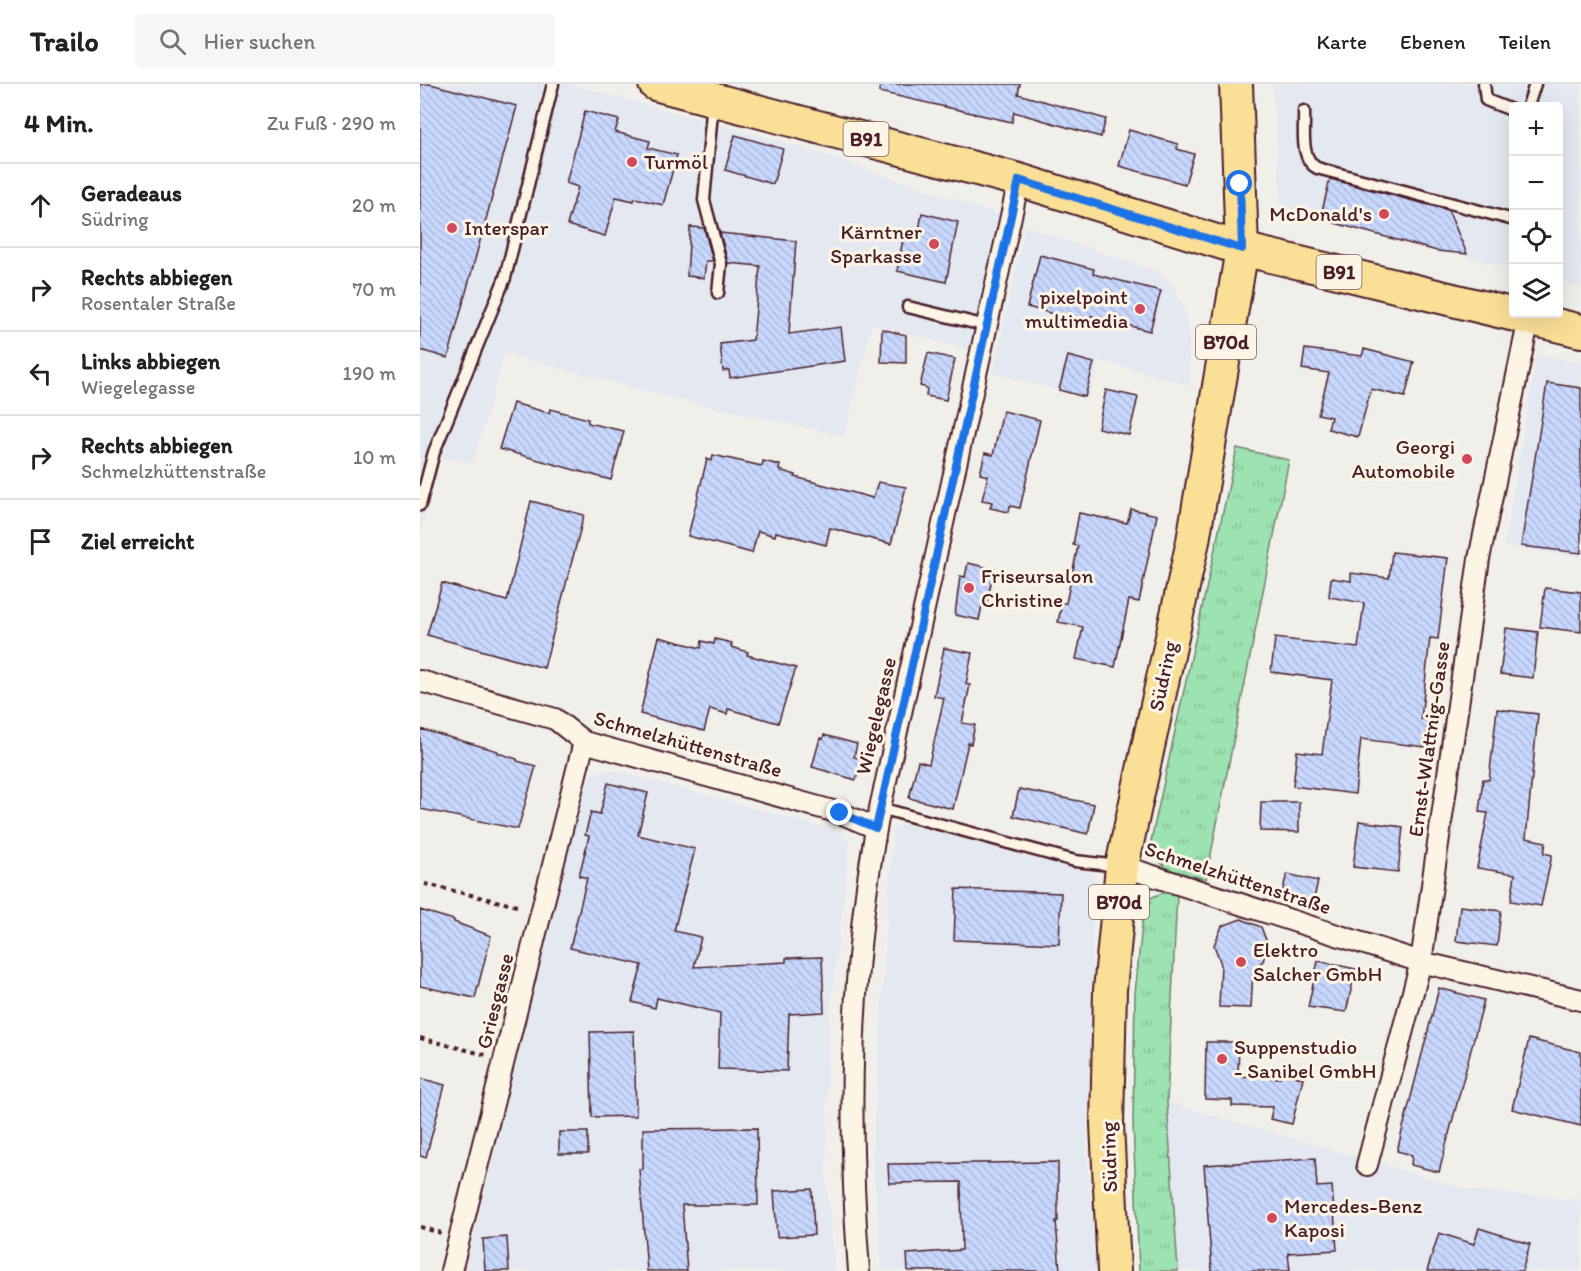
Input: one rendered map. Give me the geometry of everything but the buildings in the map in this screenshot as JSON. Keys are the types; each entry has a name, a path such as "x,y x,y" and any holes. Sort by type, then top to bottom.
{"main road":[{"name":"B91","path":"655,84 714,91 1019,180 1242,249 1509,311"},
{"name":"Südring","path":"1114,1271 1108,1113 1110,990 1122,866 1193,541 1242,249 1236,84"},
{"name":"B91","path":"1537,318 1581,331"}],"street":[{"name":"Wiegelegasse","path":"860,1271 852,1172 852,1101 858,962 866,890 880,808 1019,180"},
{"name":"Ernst-Wlattnig-Gasse","path":"1367,1165 1420,962 1479,559 1530,318"},
{"name":"Schmelzhüttenstraße","path":"420,681 555,719 584,742 840,813 876,828"},
{"name":"Griesgasse","path":"451,1271 584,742"},
{"name":"Schmelzhüttenstraße","path":"1122,866 1420,962 1581,1000"}],"lane":[{"path":"420,505 434,452 505,278 553,84"},
{"path":"1484,84 1486,100 1509,109"},
{"path":"1529,102 1535,84"},
{"path":"714,91 704,200 720,264 718,293"},
{"path":"1304,111 1305,156 1309,164 1509,218"},
{"path":"908,307 987,326"},
{"name":"Schmelzhüttenstraße","path":"880,808 1076,861 1122,866"}],"path":[{"path":"425,884 541,912"},
{"path":"420,1038 504,1060"}],"shaded area":[{"path":"420,84 570,84 804,148 1000,215 971,350 872,324 844,436 671,398 505,353 473,463 440,458 420,537"},
{"path":"1272,84 1581,84 1581,287 1563,282 1563,102 1509,102 1509,268 1281,206"},
{"path":"1025,226 1159,272 1174,288 1185,310 1189,340 1190,385 1098,360 1088,398 993,373"},
{"path":"1537,353 1581,364 1581,557 1504,546"},
{"path":"605,770 617,771 842,832 850,843 829,1021 826,1176 835,1271 465,1271 586,781 595,773"},
{"path":"904,823 1094,874 1087,1153 1096,1271 882,1271 872,1153 893,829"},
{"path":"1167,1102 1470,1190 1581,1200 1581,1271 1178,1271"}],"green space":[{"path":"1237,448 1289,460 1206,879 1170,870 1164,866 1154,852 1151,841"},
{"path":"1162,893 1177,894 1167,1102 1178,1271 1139,1271 1133,1123 1135,993 1144,906 1150,898"}],"place":[{"name":"Turmöl","path":"632,162"},
{"name":"McDonald's","path":"1384,214"},
{"name":"Interspar","path":"452,228"},
{"name":"Kärntner Sparkasse","path":"934,244"},
{"name":"pixelpoint multimedia","path":"1140,309"},
{"name":"Georgi Automobile","path":"1467,459"},
{"name":"Friseursalon Christine","path":"969,588"},
{"name":"Elektro Salcher GmbH","path":"1241,962"},
{"name":"Suppenstudio - Sanibel GmbH","path":"1222,1059"},
{"name":"Mercedes-Benz Kaposi","path":"1272,1218"}],"route":[{"path":"840,813 876,828 1019,180 1070,198 1242,249 1240,184"}]}
